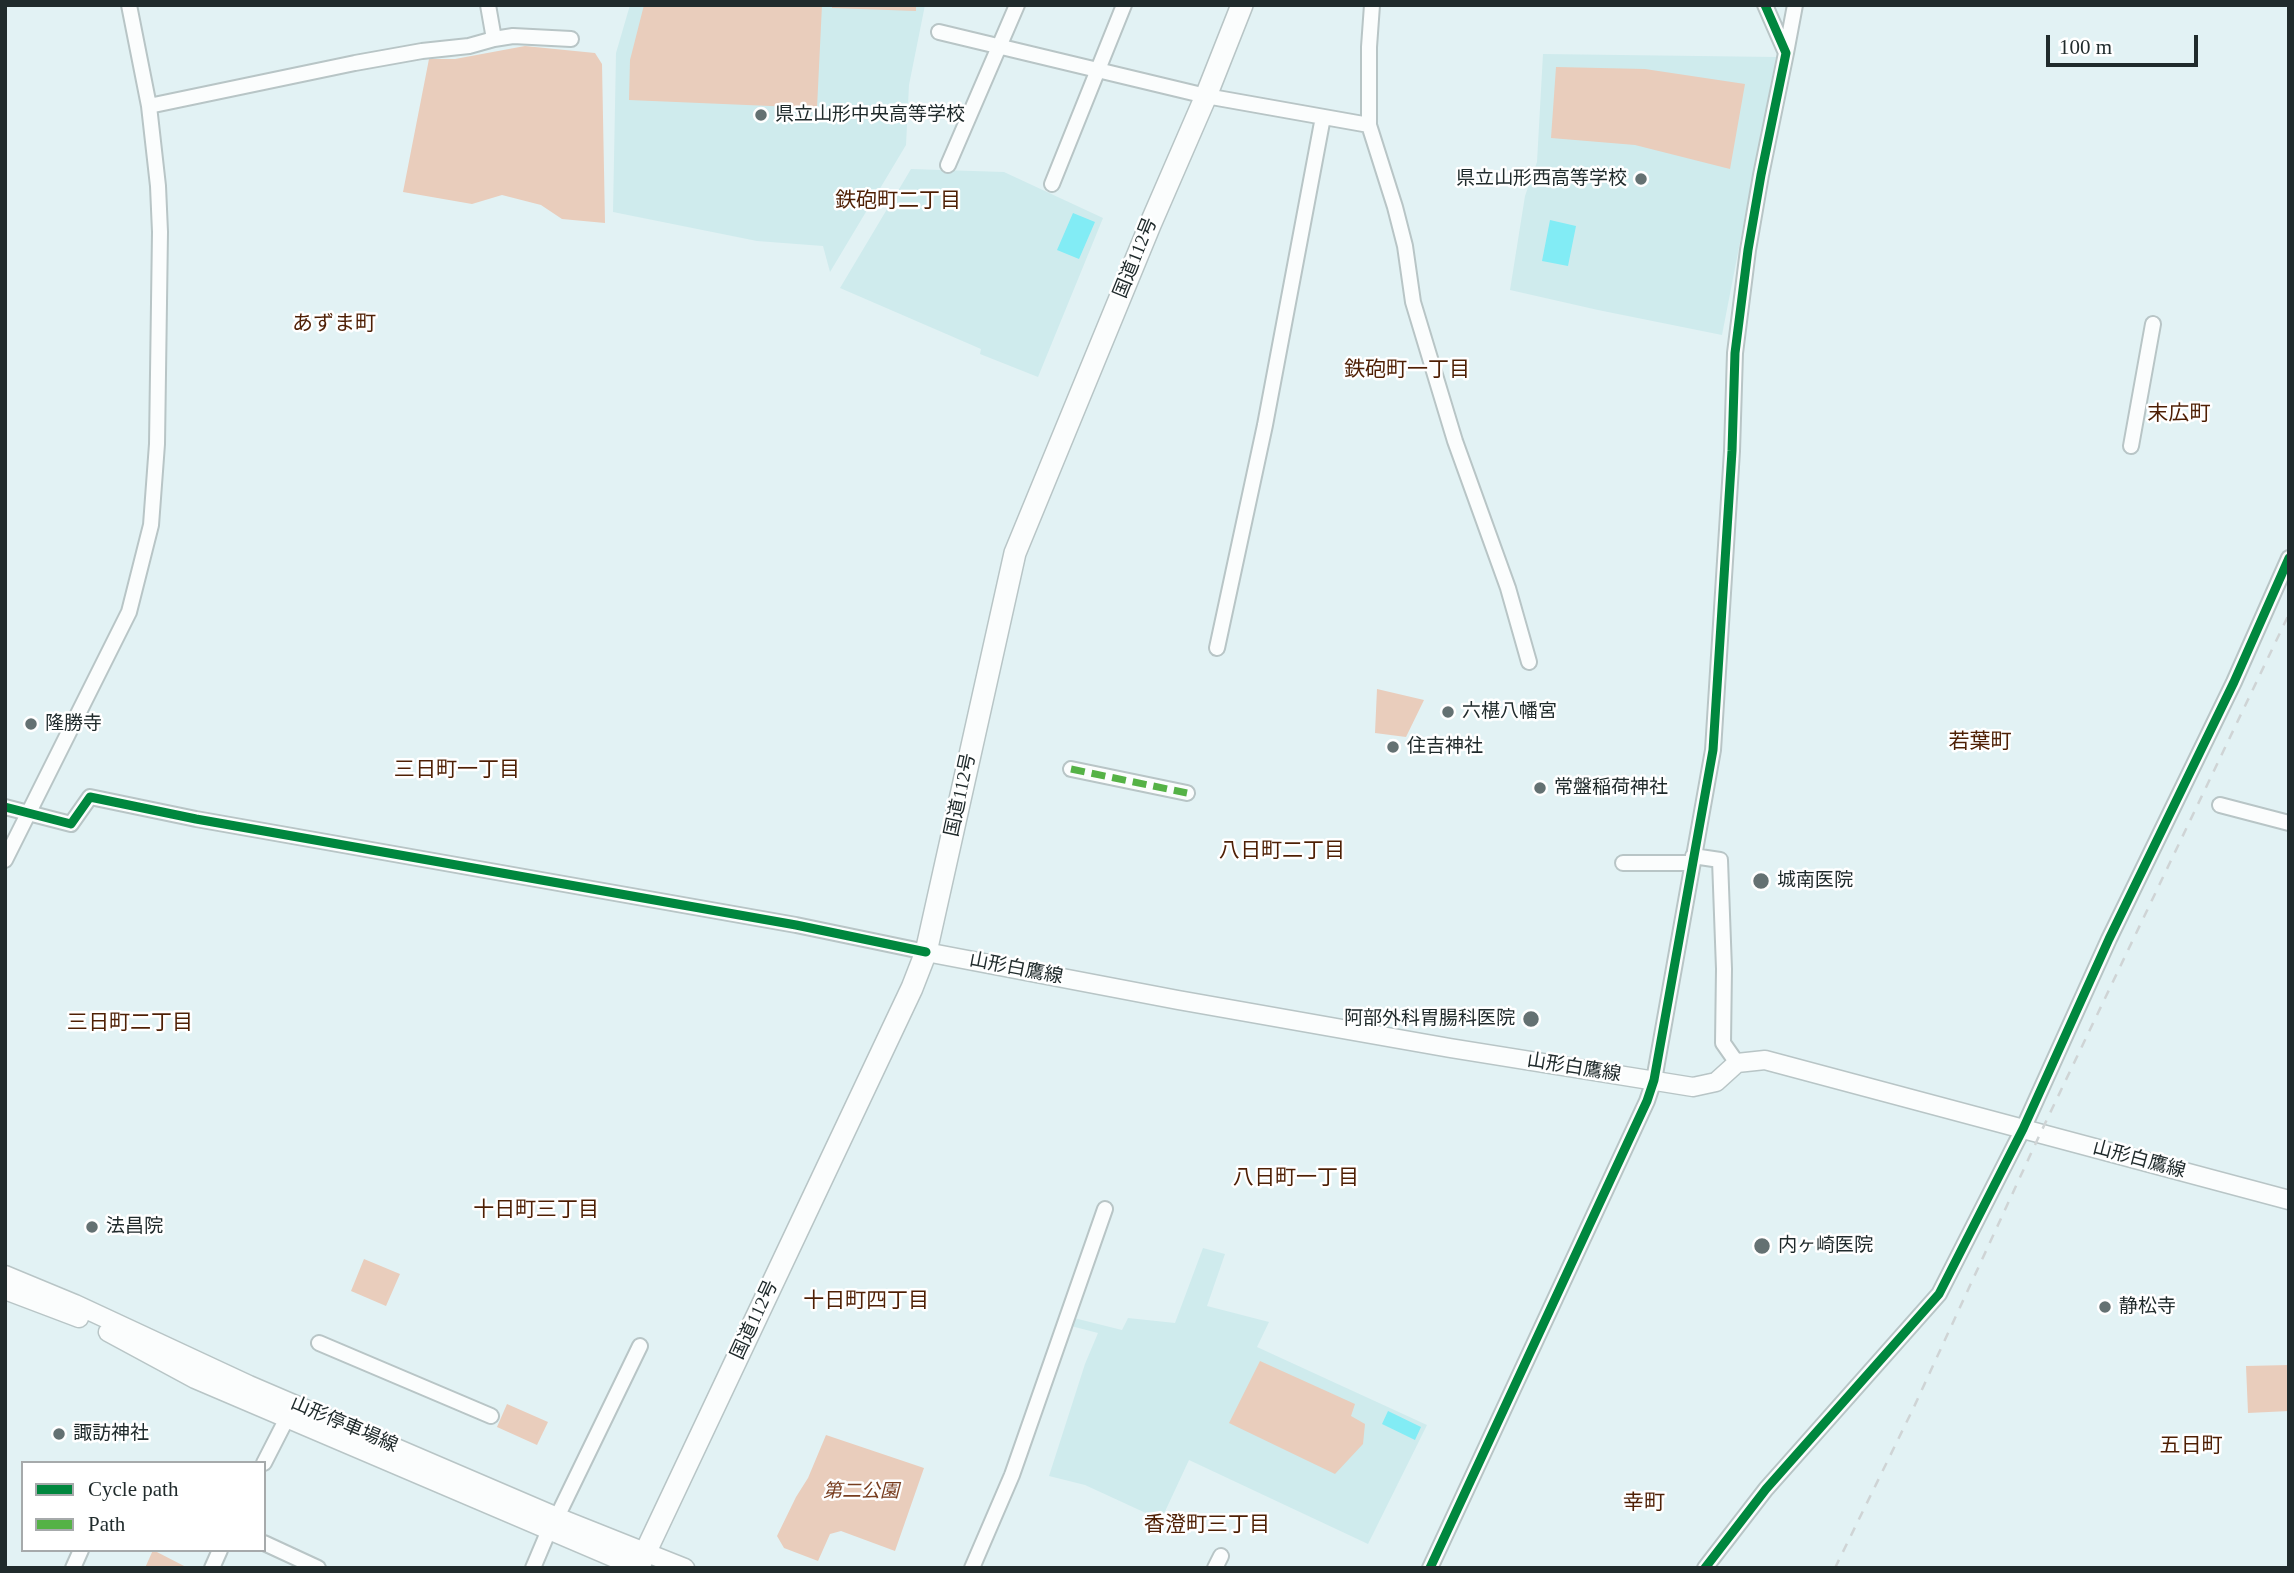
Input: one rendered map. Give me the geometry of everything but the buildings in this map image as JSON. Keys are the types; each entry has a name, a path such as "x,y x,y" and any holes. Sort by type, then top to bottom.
{"highway":[{"name":"国道112号","path":"640,1564 912,988 926,952 1015,553 1242,5"}],"main road":[{"name":"山形白鷹線","path":"926,952 1450,1048 1693,1087 1716,1083 1737,1063 1765,1060 2289,1200"},
{"name":"山形停車場線","path":"5,1275 75,1304 640,1564 685,1568"},
{"name":"山形停車場線","path":"5,1290 86,1321 195,1379 553,1523"}],"street":[{"path":"5,860 129,612 151,525 157,444 160,232 149,106 129,5"},
{"path":"488,5 494,39"},
{"path":"948,165 1017,5"},
{"path":"1052,184 1124,5"},
{"path":"1372,5 1369,125 1405,246 1413,302 1455,441 1508,588 1528,662"},
{"path":"1765,5 1786,53"},
{"path":"1430,1568 1647,1101 1654,1080 1713,750 1732,451 1735,353 1759,187 1795,5"},
{"path":"939,32 1206,96 1369,125"},
{"path":"149,106 422,51 469,46 494,39 513,36 571,39"},
{"path":"1217,648 1265,425 1323,117"},
{"path":"2131,446 2153,324"},
{"path":"1705,1568 1766,1489 1939,1294 2023,1129 2109,939 2234,682 2289,558"},
{"path":"1071,769 1187,793"},
{"path":"5,807 71,824 90,797 196,819 796,925 926,952"},
{"path":"2220,805 2289,823"},
{"path":"1623,863 1720,860 1724,969 1723,1043 1737,1063"},
{"path":"972,1568 1012,1475 1105,1209"},
{"path":"319,1343 491,1416"},
{"path":"533,1568 640,1346"},
{"path":"265,1461 287,1418"},
{"path":"266,1544 318,1568"},
{"path":"73,1568 80,1552"},
{"path":"212,1568 219,1552"}],"shaded area":[{"name":"県立山形中央高等学校","path":"630,5 925,5 909,85 906,145 830,272 823,246 757,241 613,212 616,53"},
{"name":"県立山形西高等学校","path":"1543,54 1776,57 1722,335 1510,290 1525,196 1537,162"},
{"path":"911,169 1004,172 1103,218 1038,377 980,354 981,349 840,288"},
{"path":"1203,1248 1225,1254 1207,1306 1269,1322 1257,1347 1427,1425 1368,1544 1189,1460 1161,1520 1085,1485 1049,1476 1085,1364 1098,1333 1071,1326 1074,1318 1122,1330 1128,1318 1175,1323"}],"green space":[{"path":"644,5 822,5 817,108 629,100 630,60"},
{"path":"832,5 916,5 916,11 832,8"},
{"path":"525,46 595,53 602,64 605,223 562,219 541,205 502,195 472,204 403,192 429,59 455,59"},
{"path":"1556,67 1645,69 1745,84 1730,169 1635,145 1551,138"},
{"path":"1377,689 1424,700 1406,737 1375,733"},
{"path":"364,1259 400,1274 386,1306 351,1291"},
{"path":"1260,1361 1355,1404 1351,1416 1365,1424 1363,1444 1335,1474 1229,1423"},
{"path":"2289,1365 2289,1411 2248,1413 2246,1366"},
{"path":"507,1404 548,1422 537,1445 497,1427"},
{"name":"第二公園","path":"826,1435 924,1468 895,1551 841,1531 830,1534 818,1561 784,1548 777,1536 808,1478"},
{"path":"152,1552 157,1552 188,1568 145,1568"}],"water":[{"path":"1073,213 1095,222 1079,259 1057,250"},
{"path":"1550,220 1576,226 1568,266 1542,261"},
{"path":"1388,1411 1421,1427 1415,1440 1382,1424"}],"railway":[{"path":"1835,1568 1913,1409 2040,1134 2289,614"}],"marked path":[{"path":"1071,769 1187,793"}],"cycle path":[{"path":"1430,1568 1647,1101 1654,1080 1713,750 1732,451 1735,353 1748,250 1786,53 1765,5"},
{"path":"1705,1568 1766,1489 1939,1294 2023,1129 2109,939 2234,682 2289,558"},
{"path":"5,807 71,824 90,797 196,819 796,925 926,952"}],"place":[{"name":"県立山形中央高等学校","path":"761,115"},
{"name":"県立山形西高等学校","path":"1641,179"},
{"name":"六椹八幡宮","path":"1448,712"},
{"name":"隆勝寺","path":"31,724"},
{"name":"住吉神社","path":"1393,747"},
{"name":"常盤稲荷神社","path":"1540,788"},
{"name":"城南医院","path":"1761,881"},
{"name":"阿部外科胃腸科医院","path":"1531,1019"},
{"name":"法昌院","path":"92,1227"},
{"name":"内ヶ崎医院","path":"1762,1246"},
{"name":"静松寺","path":"2105,1307"},
{"name":"諏訪神社","path":"59,1434"}],"district":[{"name":"鉄砲町二丁目","path":"898,201"},
{"name":"あずま町","path":"334,324"},
{"name":"鉄砲町一丁目","path":"1407,370"},
{"name":"末広町","path":"2179,414"},
{"name":"若葉町","path":"1980,742"},
{"name":"三日町一丁目","path":"457,770"},
{"name":"八日町二丁目","path":"1282,851"},
{"name":"三日町二丁目","path":"130,1023"},
{"name":"八日町一丁目","path":"1296,1178"},
{"name":"十日町三丁目","path":"536,1210"},
{"name":"十日町四丁目","path":"866,1301"},
{"name":"五日町","path":"2191,1446"},
{"name":"幸町","path":"1644,1503"},
{"name":"香澄町三丁目","path":"1207,1525"}]}
